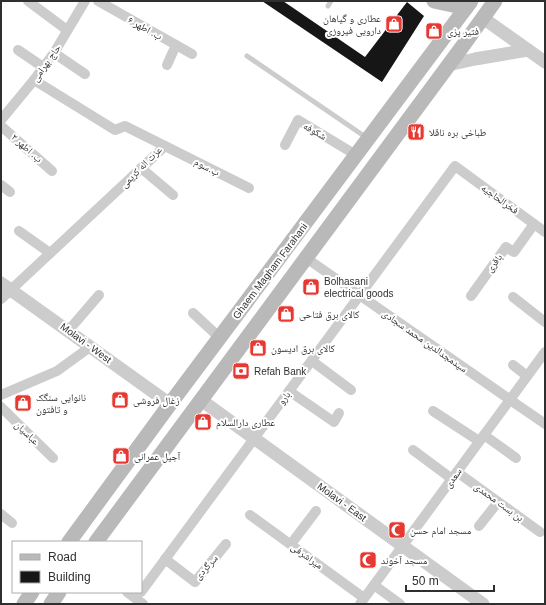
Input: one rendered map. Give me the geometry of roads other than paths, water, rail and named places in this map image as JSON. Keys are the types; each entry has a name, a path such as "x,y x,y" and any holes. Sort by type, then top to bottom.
{"main road":[{"path":"434,1 466,3 483,18"},
{"name":"Ghaem Magham Farahani","path":"97,541 495,1"},
{"name":"Ghaem Magham Farahani","path":"70,541 368,139 466,3"},
{"path":"24,604 31,593"},
{"path":"51,604 58,593"}],"street":[{"path":"28,1 68,30"},
{"name":"حاج بهرامی","path":"1,120 54,53 84,1"},
{"name":"ب. اطهر ۶","path":"98,1 192,54"},
{"path":"483,18 545,62"},
{"path":"167,65 176,45"},
{"path":"18,50 43,67"},
{"path":"448,66 475,59 528,50"},
{"path":"54,53 85,74"},
{"name":"عزت اله کریمی","path":"1,299 6,286 50,253 165,146 125,126 115,130 34,80"},
{"name":"شکوفه","path":"285,145 298,120 356,155"},
{"name":"ب. اطهر ۲","path":"1,126 52,171"},
{"name":"ب.سوم","path":"165,146 249,188"},
{"name":"فخرالحاجیه","path":"456,166 545,232"},
{"name":"بارو","path":"139,598 165,559 456,166"},
{"path":"141,168 173,195"},
{"path":"1,185 10,192"},
{"name":"باقری","path":"471,296 506,247 514,252 534,224"},
{"path":"19,231 50,253"},
{"name":"سیدمجدالدین محمد سجادی","path":"306,258 545,424"},
{"name":"Molavi - West","path":"6,286 170,404"},
{"path":"68,331 98,295"},
{"path":"513,297 545,322"},
{"path":"193,313 220,338"},
{"path":"1,395 57,371 90,347"},
{"name":"سعدی","path":"362,601 545,352"},
{"path":"312,361 351,390"},
{"path":"513,365 527,376"},
{"path":"289,391 334,422 339,413"},
{"name":"Molavi - East","path":"200,400 483,604"},
{"name":"عباسیان","path":"1,407 53,458"},
{"path":"433,411 516,458"},
{"name":"بن بست محمدی","path":"413,450 498,502 540,532"},
{"path":"479,526 498,502"},
{"path":"291,544 316,511"},
{"path":"1,514 12,523"},
{"name":"میراشرفی","path":"250,515 291,544 362,601"},
{"name":"سرگردی","path":"165,559 195,582 226,544"},
{"path":"374,585 400,604"},
{"path":"129,593 139,598"}],"lane":[{"path":"328,6 332,1"},
{"path":"247,56 368,139"}],"place":[{"name":"عطاری و گیاهان دارویی فیروزی","path":"394,24"},
{"name":"فتیر پزی","path":"434,31"},
{"name":"طباخی بره ناقلا","path":"416,132"},
{"name":"Bolhasani electrical goods","path":"311,287"},
{"name":"کالای برق فتاحی","path":"286,314"},
{"name":"کالای برق ادیسون","path":"258,348"},
{"name":"Refah Bank","path":"241,371"},
{"name":"زغال فروشی","path":"120,400"},
{"name":"نانوایی سنگک و تافتون","path":"23,403"},
{"name":"عطاری دارالسلام","path":"203,422"},
{"name":"آجیل عمرانی","path":"121,456"},
{"name":"مسجد امام حسن","path":"397,530"},
{"name":"مسجد آخوند","path":"368,560"}]}
